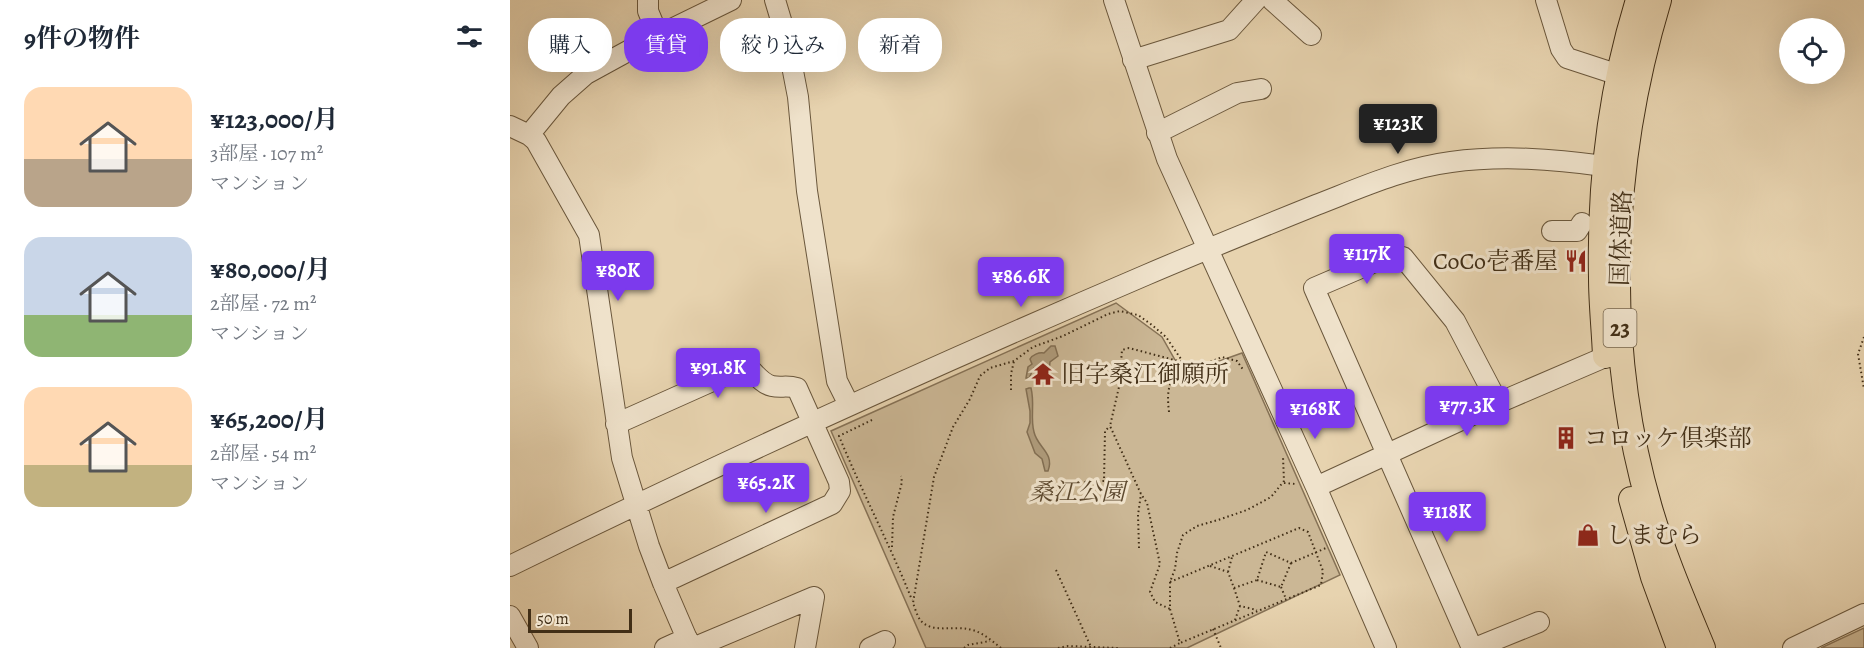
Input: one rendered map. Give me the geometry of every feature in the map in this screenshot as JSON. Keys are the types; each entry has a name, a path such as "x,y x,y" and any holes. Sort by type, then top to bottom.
{"main road":[{"name":"国体道路","path":"1638,0 1619,75 1604,166 1601,279 1605,357 1614,427 1633,509 1653,577 1679,648"},
{"name":"国体道路","path":"1659,0 1647,39 1634,99 1623,169 1619,271 1621,351 1631,425 1650,508 1667,562 1703,648"}],"street":[{"path":"648,0 651,18"},
{"path":"693,18 731,0"},
{"path":"775,0 787,40 798,97 807,191 837,381 849,405"},
{"path":"1114,0 1157,133 1174,177 1208,248 1310,486 1386,648"},
{"path":"1133,60 1229,30 1256,0"},
{"path":"1272,0 1311,35"},
{"path":"1546,0 1561,49 1567,58 1619,75"},
{"path":"529,135 561,96 579,79 624,52"},
{"path":"1157,133 1237,93 1261,89"},
{"path":"510,126 536,141 589,235 622,458 649,546 691,645"},
{"path":"510,566 849,405 1028,325 1208,248 1377,181 1449,162 1500,157 1604,166"},
{"path":"1552,231 1577,231 1582,223"},
{"path":"1498,403 1455,321 1403,257 1391,255 1314,288 1474,648 1539,622"},
{"path":"1310,486 1605,357"},
{"path":"616,424 739,369 748,368 764,383 774,387 788,385 797,388 839,482 840,491 832,504 663,583"},
{"path":"665,648 691,645 814,597 805,648"},
{"path":"1792,648 1864,614"},
{"path":"510,616 528,648"}],"path":[{"path":"913,603 934,477 946,443 980,376 990,368 1014,361 1033,347 1063,336 1108,314 1120,311 1138,315 1152,325 1166,337 1182,362"},
{"path":"1864,337 1858,354 1864,389"},
{"path":"1062,483 1104,481 1105,431 1110,426 1119,387 1122,350 1129,348 1197,367 1222,357 1237,361 1246,374"},
{"path":"1011,390 1014,361"},
{"path":"1170,412 1169,383 1182,362"},
{"path":"872,420 840,436 920,620 928,626 944,629 967,628 979,632 1001,648"},
{"path":"1110,426 1147,503 1160,564 1150,592 1155,602 1170,609"},
{"path":"1180,643 1170,609 1170,582 1183,535 1197,526 1247,510 1271,496 1284,481 1283,457"},
{"path":"891,549 893,518 902,482 901,476"},
{"path":"1283,483 1310,486"},
{"path":"1139,549 1138,515 1141,494"},
{"path":"1170,582 1299,528 1308,532 1323,571 1321,585 1170,648"},
{"path":"1257,580 1266,552 1263,543"},
{"path":"1286,600 1281,587 1291,563 1331,546"},
{"path":"1266,552 1291,563"},
{"path":"1232,556 1228,572 1240,606 1234,621"},
{"path":"1209,566 1228,572"},
{"path":"1056,570 1091,646"},
{"path":"1234,588 1257,580 1281,587"},
{"path":"1240,606 1258,611"},
{"path":"1213,629 1221,648"},
{"path":"964,648 968,645 992,641"},
{"path":"1058,648 1091,646 1118,648"}],"green space":[{"name":"桑江公園","path":"1116,303 1162,337 1183,374 1242,353 1340,575 1187,648 926,648 831,431"},
{"path":"1864,628 1864,648 1821,648"}],"shaded area":[{"path":"1051,346 1055,346 1058,356 1050,362 1049,372 1034,368 1029,378 1026,378 1028,367 1032,364 1030,359 1038,353 1044,353"},
{"path":"1031,388 1034,432 1049,459 1048,471 1045,471 1042,459 1035,453 1027,432 1030,411 1026,389"}],"place":[{"name":"CoCo壱番屋","path":"1576,261"},
{"name":"旧字桑江御願所","path":"1043,374"},
{"name":"コロッケ倶楽部","path":"1566,438"},
{"name":"しまむら","path":"1588,535"}]}
